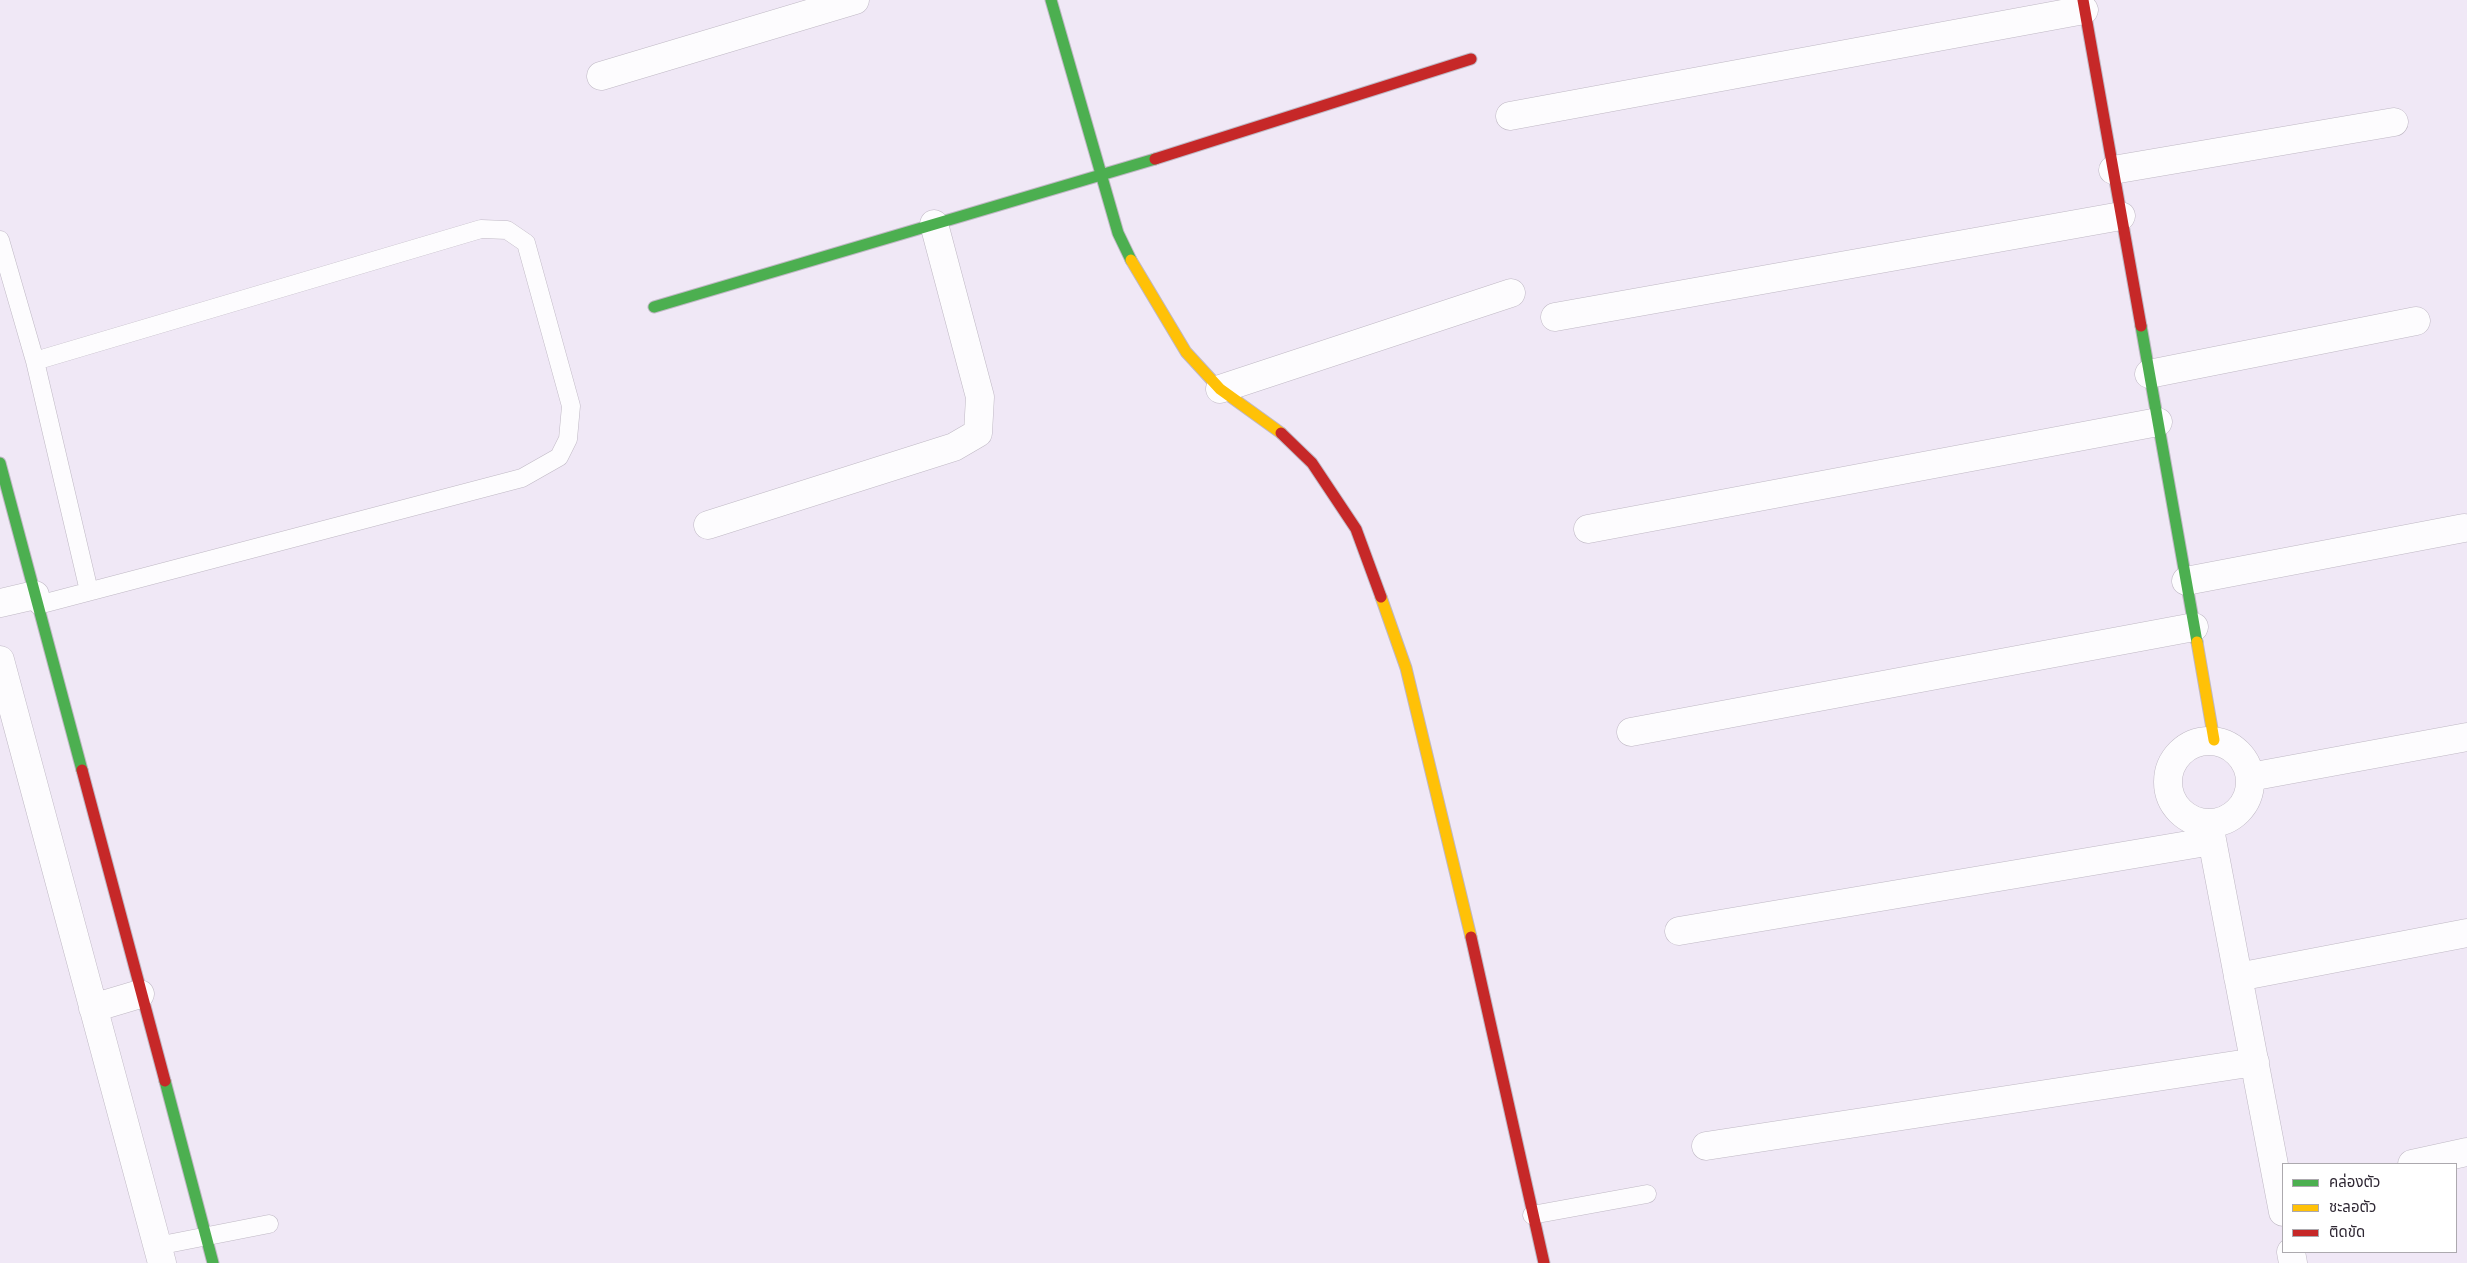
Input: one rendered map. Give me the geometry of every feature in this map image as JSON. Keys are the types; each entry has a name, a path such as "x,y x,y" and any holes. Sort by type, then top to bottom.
{"street":[{"path":"601,76 855,0"},
{"path":"1051,0 1118,233 1137,274 1186,352 1220,389 1282,434 1312,463 1356,529 1406,668 1458,878 1544,1263"},
{"path":"1510,116 2083,5 2214,740"},
{"path":"654,307 1102,176 1471,59"},
{"path":"2113,170 2394,122"},
{"path":"1555,317 2121,216"},
{"path":"708,525 954,447 978,433 980,397 934,224"},
{"path":"1220,389 1511,293"},
{"path":"2149,374 2416,322"},
{"path":"1588,529 2158,422"},
{"path":"0,463 213,1263"},
{"path":"2186,580 2464,528"},
{"path":"0,603 36,600"},
{"path":"1631,732 2194,627"},
{"path":"0,660 159,1255"},
{"path":"2250,777 2467,737"},
{"path":"1679,930 2211,832 2234,815 2244,804 2250,792 2250,777 2246,764 2238,753 2227,744 2214,740 2200,741 2188,746 2177,755 2170,767 2169,793 2174,806 2184,815 2211,832 2282,1200"},
{"path":"2238,977 2467,933"},
{"path":"93,1008 140,994"},
{"path":"1706,1146 2255,1062"},
{"path":"2417,1163 2467,1152"}],"lane":[{"path":"35,361 481,229 507,230 526,243 571,406 568,439 559,457 522,478 89,591 36,600"},
{"path":"0,240 35,361 89,591"},
{"path":"1532,1215 1647,1194"},
{"path":"159,1255 205,1236 269,1224"}],"traffic: fast":[{"path":"1051,0 1118,233 1131,260"},
{"path":"654,307 1155,159"},
{"path":"2141,326 2197,642"},
{"path":"0,463 82,770"},
{"path":"165,1081 213,1263"}],"traffic: slow":[{"path":"1131,260 1186,352 1220,389 1281,433"},
{"path":"1381,597 1406,668 1471,937"},
{"path":"2197,642 2214,740"}],"traffic: jam":[{"path":"2083,0 2141,326"},
{"path":"1155,159 1471,59"},
{"path":"1281,433 1312,463 1356,529 1381,597"},
{"path":"82,770 165,1081"},
{"path":"1471,937 1544,1263"}]}
